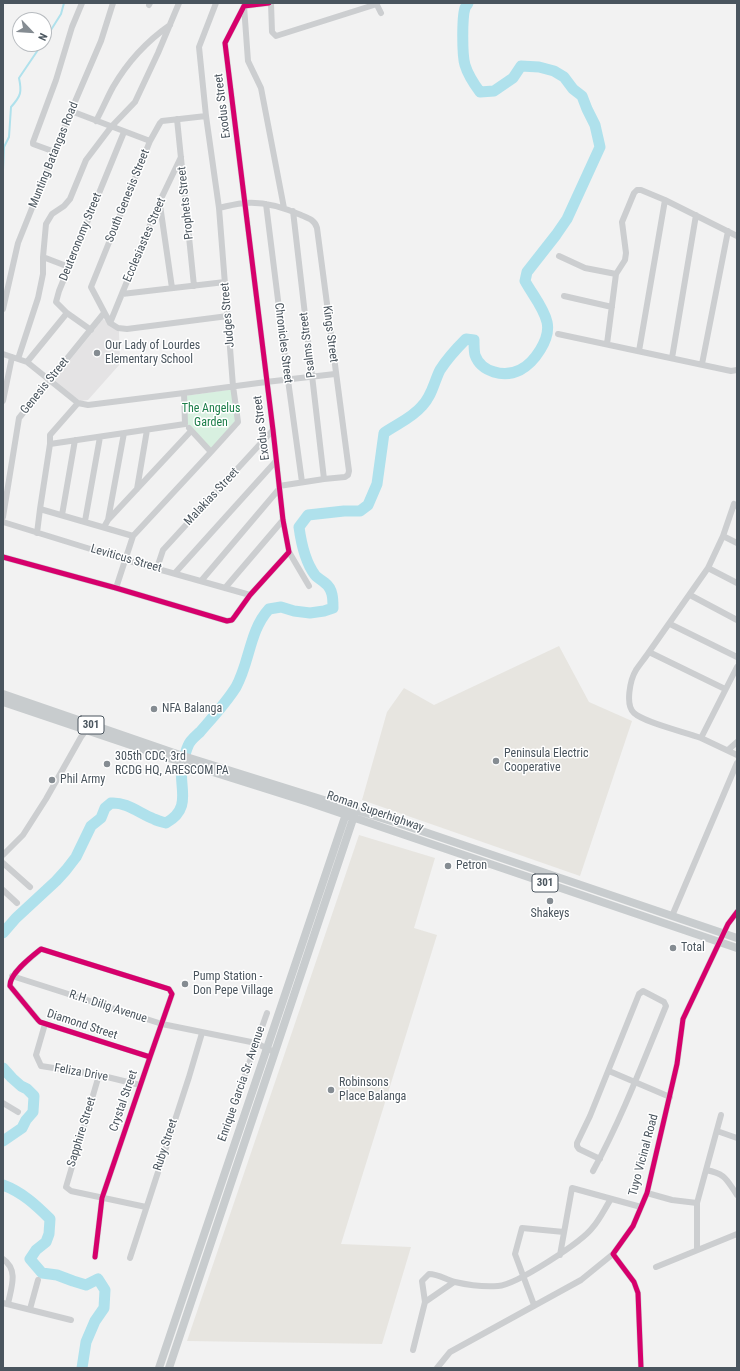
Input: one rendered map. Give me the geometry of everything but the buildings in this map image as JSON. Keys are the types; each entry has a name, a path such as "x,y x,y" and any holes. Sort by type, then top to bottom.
{"main road":[{"name":"Roman Superhighway","path":"3,694 202,766 351,813 737,948"},
{"name":"Roman Superhighway","path":"3,702 179,758"},
{"name":"Roman Superhighway","path":"351,813 407,826 737,938"},
{"name":"Enrique Garcia Sr. Avenue","path":"159,1368 266,1048 351,813"},
{"name":"Enrique Garcia Sr. Avenue","path":"169,1368 274,1052 351,813"}],"street":[{"path":"54,152 33,144 32,142 56,80 72,27 82,3"},
{"name":"Munting Batangas Road","path":"3,309 18,243 54,152 101,41 113,3"},
{"path":"3,401 15,358 38,298 43,274 46,224 52,214 64,206 70,199 86,160 110,127 135,102 171,24 179,3"},
{"name":"Judges Street","path":"116,588 133,536 238,422 233,386 219,208 206,116 199,47 216,3"},
{"path":"284,208 261,88 248,61 244,5 270,3 272,32 276,36 377,4 381,13"},
{"name":"Exodus Street","path":"244,5 225,43 283,520 289,552 309,586"},
{"path":"96,121 113,87 132,60 155,36 171,24"},
{"path":"71,111 150,141"},
{"name":"South Genesis Street","path":"110,323 91,287 150,141 162,121 206,116"},
{"name":"Prophets Street","path":"177,119 194,286"},
{"name":"Deuteronomy Street","path":"91,330 67,313 56,302 124,132"},
{"name":"Ecclesiastes Street","path":"110,323 160,203 181,157"},
{"path":"607,344 616,274 625,260 626,253 622,222 634,193 637,190 665,200 737,236"},
{"path":"639,351 665,200"},
{"path":"160,203 172,288"},
{"name":"Kings Street","path":"219,208 244,203 266,204 293,211 312,220 316,224 317,228 335,374 349,471 348,475 345,477 302,482 279,487"},
{"name":"Chronicles Street","path":"266,204 302,482"},
{"name":"Psalms Street","path":"293,211 324,479"},
{"path":"672,358 696,215"},
{"path":"702,364 728,231"},
{"path":"559,256 585,268 616,274"},
{"path":"43,257 69,267"},
{"path":"122,294 225,282"},
{"path":"564,296 612,308"},
{"path":"27,362 67,313"},
{"name":"Genesis Street","path":"3,517 19,418 104,313"},
{"path":"110,323 118,328 127,329 228,316"},
{"path":"558,334 731,371 737,370"},
{"path":"3,354 27,362 78,403 88,406 233,386 335,374"},
{"path":"184,393 185,424 211,452"},
{"path":"37,533 50,444 50,434 78,403"},
{"path":"50,444 185,424"},
{"path":"137,489 147,430"},
{"name":"Malakias Street","path":"157,568 163,550 273,430"},
{"path":"104,527 108,520 191,431"},
{"path":"108,520 124,433"},
{"path":"85,522 100,437"},
{"path":"62,515 75,440"},
{"path":"175,573 276,461"},
{"path":"201,581 279,487"},
{"path":"737,506 734,504 723,536 708,568 670,624 636,669 630,685 630,706 633,712 639,716 649,721 701,738 737,754"},
{"path":"40,509 133,536"},
{"path":"225,588 283,520"},
{"name":"Leviticus Street","path":"3,522 126,560 250,595"},
{"path":"723,536 737,543"},
{"path":"3,557 116,588 227,621 232,620 250,595 289,552"},
{"path":"708,568 737,583"},
{"path":"690,595 737,620"},
{"path":"670,624 737,657"},
{"path":"649,652 725,689"},
{"path":"701,738 737,667"},
{"path":"3,854 23,835 87,729"},
{"path":"728,750 737,742"},
{"path":"672,916 737,763"},
{"path":"3,863 30,887"},
{"path":"3,890 17,903"},
{"name":"Tuyo Vicinal Road","path":"437,1368 450,1352 581,1280 612,1254 633,1226 647,1193 677,1064 683,1019 728,924 737,912"},
{"name":"Crystal Street","path":"12,976 30,958 41,950 169,989 172,994 102,1198 95,1257"},
{"name":"R.H. Dilig Avenue","path":"12,976 162,1024 256,1043 274,1052"},
{"name":"Diamond Street","path":"12,976 10,986 38,1020 45,1024 150,1057"},
{"path":"593,1171 600,1159 616,1127 666,1006 664,1002 643,991 639,994 609,1071 576,1146 579,1149 600,1159"},
{"path":"245,1075 268,1013"},
{"name":"Feliza Drive","path":"45,1024 36,1055 41,1066 100,1075 140,1085"},
{"name":"Ruby Street","path":"130,1258 202,1033"},
{"path":"609,1071 670,1097"},
{"name":"Sapphire Street","path":"100,1075 66,1187 68,1189 102,1198"},
{"path":"3,1102 18,1112"},
{"path":"697,1249 697,1203 721,1116"},
{"path":"717,1131 737,1138"},
{"path":"706,1170 718,1172 723,1175 737,1195"},
{"path":"560,1255 572,1188 641,1207"},
{"path":"647,1193 664,1199 697,1203"},
{"path":"102,1198 146,1207"},
{"path":"413,1350 425,1302 422,1281 429,1274 436,1274 454,1282 499,1286 523,1276 560,1255 592,1229 611,1199"},
{"path":"534,1305 515,1254 522,1228 564,1232"},
{"path":"656,1267 697,1249 737,1234"},
{"path":"612,1254 634,1282 638,1293 641,1368"},
{"path":"3,1259 8,1262 13,1275 6,1303 71,1320"},
{"path":"30,1309 38,1280"},
{"path":"425,1302 454,1282"}],"shaded area":[{"name":"Our Lady of Lourdes Elementary School","path":"103,319 119,331 120,364 88,400 80,401 53,381"},
{"name":"Peninsula Electric Cooperative","path":"559,646 589,702 632,721 580,876 362,800 387,712 404,688 434,705"},
{"name":"Robinsons Place Balanga","path":"359,835 435,858 414,928 437,935 341,1244 411,1247 382,1344 187,1341"}],"green space":[{"name":"The Angelus Garden","path":"234,389 237,422 212,451 187,424 184,396"}],"waterway":[{"path":"52,28 61,14 64,3"},
{"path":"3,933 16,918 66,870 76,857 91,826 101,818 105,808 111,803 128,806 156,820 166,823 175,817 180,810 182,802 183,794 181,769 189,744 219,710 236,687 241,677 253,637 262,618 269,609 281,607 294,611 310,613 333,608 333,598 330,588 316,576 309,565 299,527 308,515 344,511 360,511 368,505 377,484 384,433 414,414 425,402 431,393 440,370 466,339 474,340 475,355 482,366 494,372 500,373 514,372 525,367 536,356 544,343 548,329 547,322 541,306 525,281 527,272 567,219 600,147 595,125 582,96 573,89 564,77 554,71 539,67 521,66 513,78 494,91 480,92 469,76 464,60 463,19 465,8 468,3"},
{"path":"3,170 4,147 9,137 11,107 20,94 19,78 37,52"},
{"path":"3,1068 12,1078 34,1096 33,1112 26,1120 22,1128 3,1141"},
{"path":"3,1185 23,1195 50,1219 49,1234 46,1242 36,1250 30,1259 42,1273 57,1275 86,1285 98,1279 105,1290 104,1308 95,1321 86,1342 82,1368"}],"cycle path":[{"path":"3,557 116,588 227,621 232,620 250,595 289,552 283,520 225,43 244,6 269,3"},
{"path":"641,1368 638,1293 634,1282 613,1254 633,1226 647,1193 677,1064 683,1019 728,924 737,912"},
{"path":"95,1257 102,1198 172,994 169,989 41,949 21,966 13,976 10,986 40,1022 150,1057"}],"place":[{"name":"Our Lady of Lourdes Elementary School","path":"97,353"},
{"name":"NFA Balanga","path":"154,709"},
{"name":"Peninsula Electric Cooperative","path":"496,761"},
{"name":"305th CDC, 3rd RCDG HQ, ARESCOM PA","path":"107,764"},
{"name":"Phil Army","path":"52,780"},
{"name":"Petron","path":"448,866"},
{"name":"Shakeys","path":"550,901"},
{"name":"Total","path":"673,948"},
{"name":"Pump Station - Don Pepe Village","path":"185,984"},
{"name":"Robinsons Place Balanga","path":"331,1090"}]}
